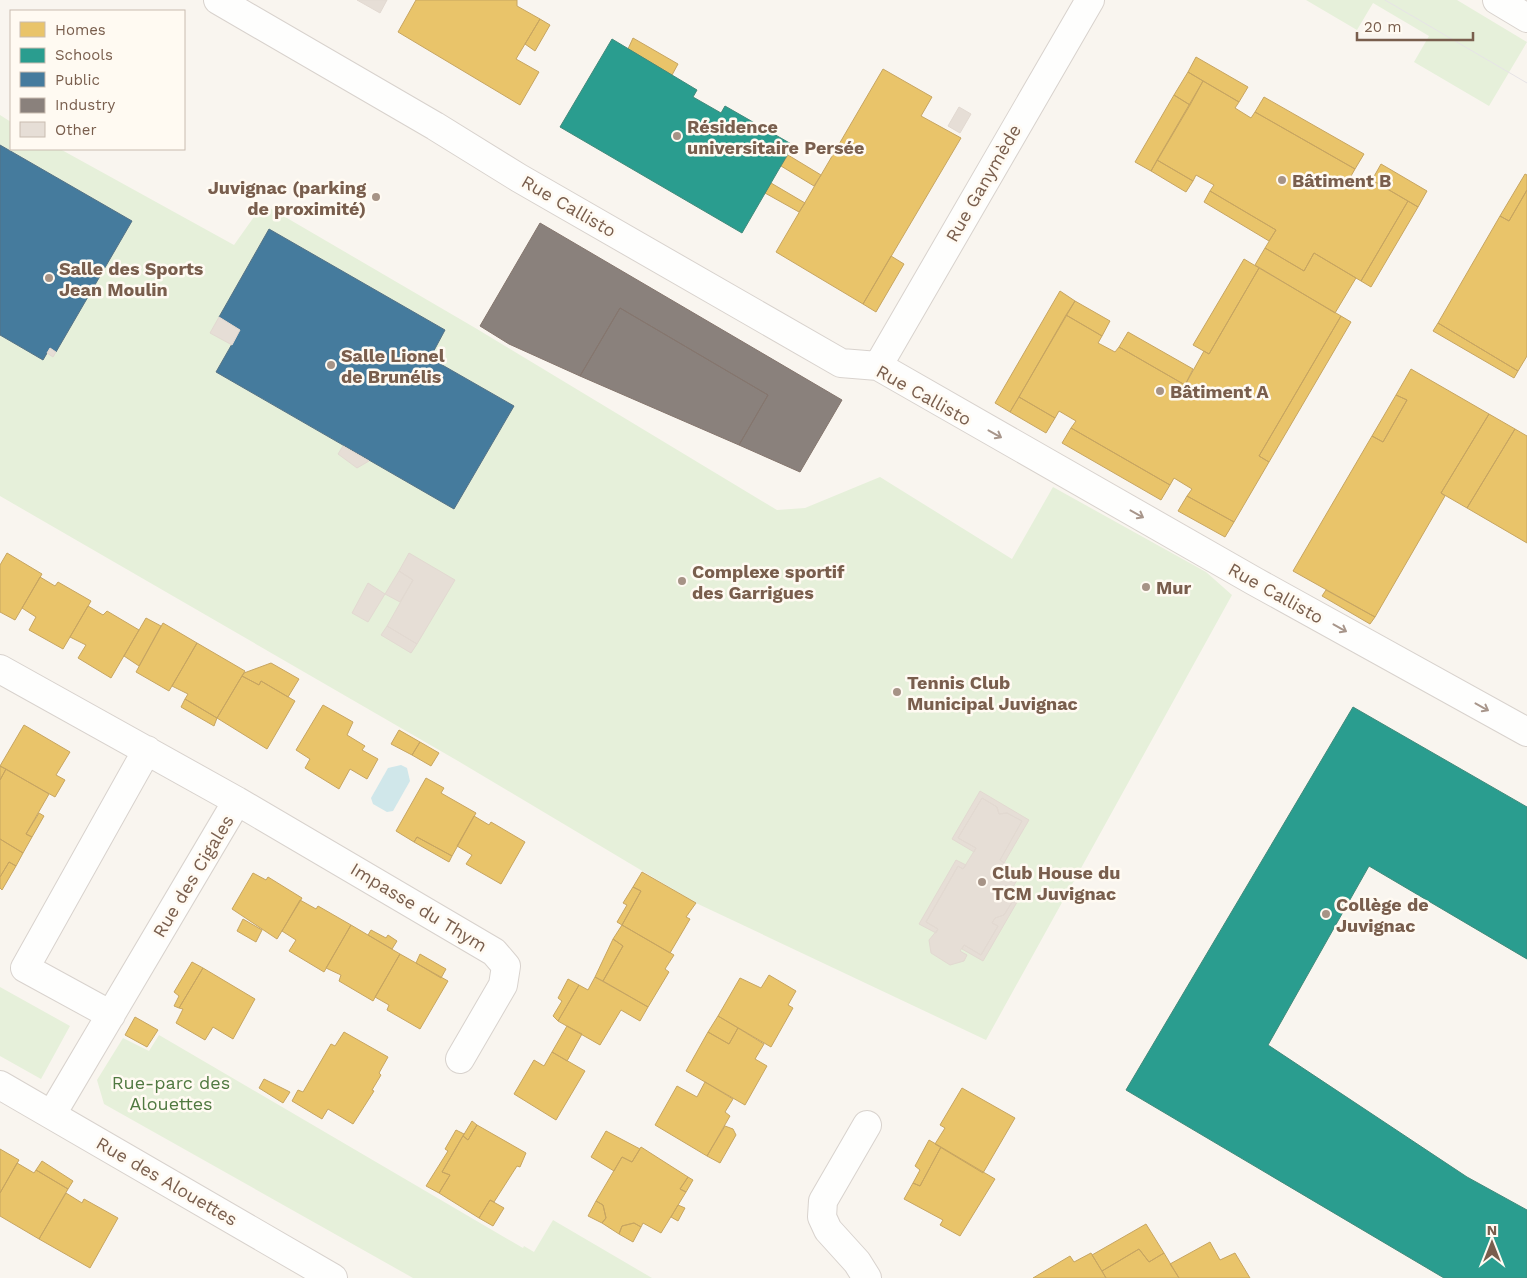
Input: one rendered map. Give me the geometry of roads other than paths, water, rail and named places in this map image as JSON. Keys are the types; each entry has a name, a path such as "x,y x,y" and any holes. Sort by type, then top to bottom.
{"street":[{"name":"Rue Callisto","path":"218,0 435,126 519,178 841,364 878,366 1246,576 1527,732"},
{"name":"Rue Ganymède","path":"878,366 1090,0"},
{"path":"1497,0 1527,18"},
{"name":"Rue des Cigales","path":"0,669 237,801 52,1114"},
{"path":"111,1015 25,968 147,750"},
{"name":"Impasse du Thym","path":"237,801 494,952 506,966 503,984 460,1058"},
{"name":"Rue des Alouettes","path":"0,1085 333,1278"},
{"path":"867,1125 823,1201 822,1217 828,1230 857,1262 867,1278"}],"water":[{"path":"401,765 407,768 410,781 393,811 387,812 373,804 371,798 388,768"}],"tram line":[{"path":"1385,0 1527,83"}],"place":[{"name":"Résidence universitaire Persée","path":"677,136"},
{"name":"Bâtiment B","path":"1282,180"},
{"name":"Juvignac (parking de proximité)","path":"376,197"},
{"name":"Salle des Sports Jean Moulin","path":"49,278"},
{"name":"Salle Lionel de Brunélis","path":"331,365"},
{"name":"Bâtiment A","path":"1160,391"},
{"name":"Complexe sportif des Garrigues","path":"682,581"},
{"name":"Mur","path":"1146,587"},
{"name":"Tennis Club Municipal Juvignac","path":"897,692"},
{"name":"Club House du TCM Juvignac","path":"982,882"},
{"name":"Collège de Juvignac","path":"1326,914"}],"park label":[{"name":"Rue-parc des Alouettes","path":"171,1092"}]}
